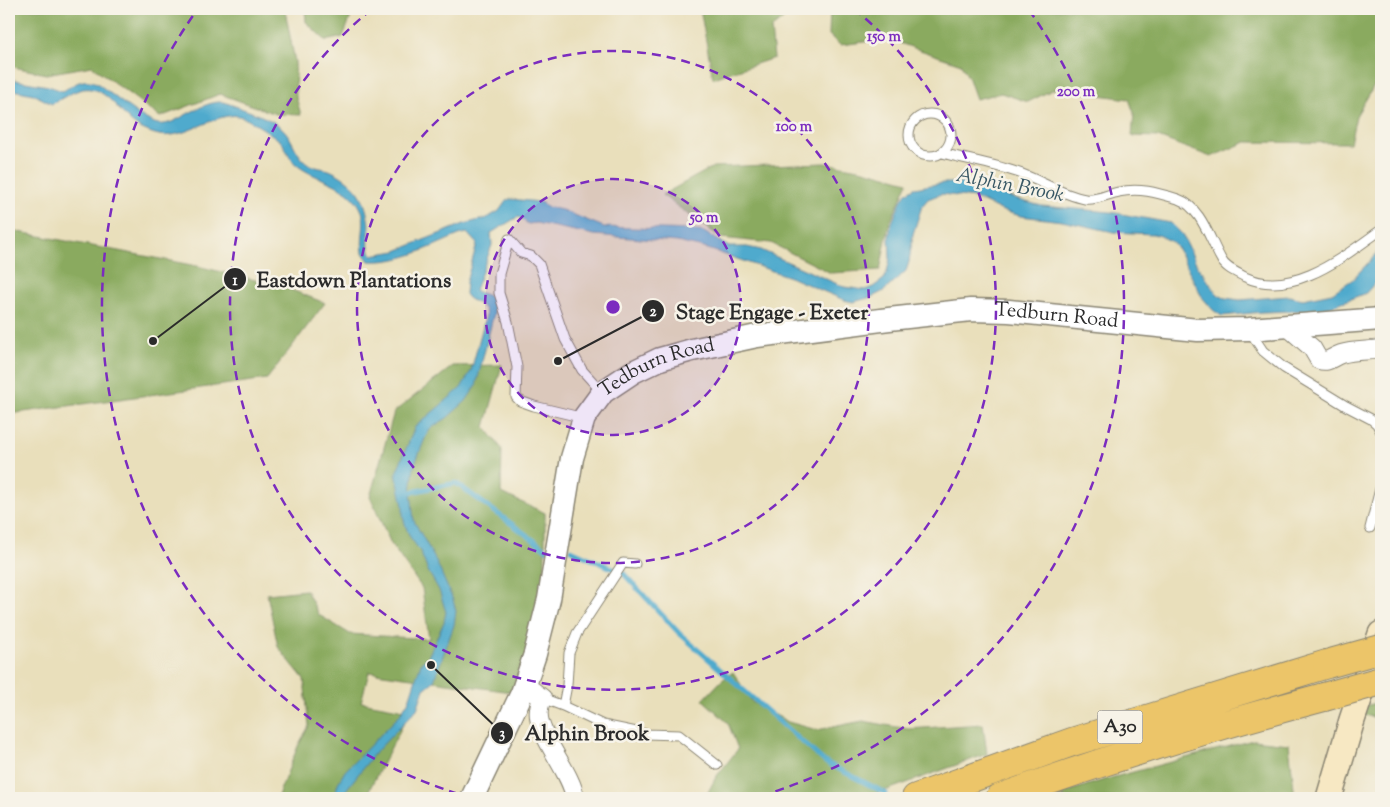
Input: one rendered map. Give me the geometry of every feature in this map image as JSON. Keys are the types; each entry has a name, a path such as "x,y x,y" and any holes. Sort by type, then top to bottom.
{"highway":[{"name":"A30","path":"916,798 1072,742 1199,702 1381,649"},
{"name":"A30","path":"1000,798 1070,772 1222,724 1381,681"}],"main road":[{"path":"1329,798 1352,720 1381,634"}],"street":[{"name":"Tedburn Road","path":"472,798 533,692 535,654 549,599 572,458 584,418 603,392 633,372 660,359 757,336 971,310 1008,311 1198,330 1249,330 1381,319"},
{"path":"1288,327 1312,348 1319,360 1332,360 1340,354 1381,349"},
{"path":"533,692 541,726 567,776 575,798"}],"lane":[{"path":"942,153 949,146 951,139 949,125 945,120 932,114 919,117 913,121 908,134 912,148 924,156 942,153 982,162 1021,174 1071,196 1088,200 1140,189 1180,200 1194,211 1222,262 1232,271 1251,280 1267,283 1294,280 1314,273 1381,230"},
{"path":"584,418 534,406 520,401 516,397 517,367 508,322 499,293 499,274 509,239 521,253 531,256 539,264 565,339 582,370 603,392"},
{"path":"1249,330 1262,351 1276,362 1346,406 1371,419 1377,424 1381,432"},
{"path":"1370,528 1381,486"},
{"path":"563,706 567,686 569,653 577,633 608,583 623,563 635,564"},
{"path":"533,692 603,726 646,734 679,735 717,765"}],"green space":[{"path":"9,9 291,9 285,10 295,62 296,97 301,115 276,114 220,94 160,117 92,66 46,74 9,66"},
{"path":"305,9 354,9 343,37 326,41 306,22"},
{"path":"700,9 785,9 783,19 771,29 774,58 713,78"},
{"path":"830,9 1381,9 1381,85 1374,86 1356,116 1350,143 1246,142 1211,157 1158,137 1132,136 1134,113 1129,99 1054,89 1028,102 1001,93 976,99 961,64 888,39 840,45 829,35"},
{"path":"825,163 864,170 908,182 889,225 880,270 831,273 771,243 721,238 662,195 713,167"},
{"path":"9,228 19,232 197,266 284,287 325,303 267,379 9,414"},
{"path":"502,365 485,427 502,449 501,493 545,513 545,580 531,655 511,692 369,672 361,702 410,711 365,798 277,798 298,746 309,726 304,679 278,647 267,594 306,590 319,615 350,634 429,639 422,588 391,544 370,497 394,412 453,366"},
{"path":"733,672 752,702 788,722 817,730 863,721 908,729 983,724 987,754 865,798 705,798 716,777 738,749 728,723 703,700 721,681"},
{"path":"1381,702 1381,719 1364,715 1364,706"},
{"path":"1253,740 1289,744 1295,798 1047,798 1107,779"}],"water":[{"path":"9,79 48,86 63,91 79,82 92,81 145,118 158,124 171,122 203,106 220,102 264,117 283,129 301,157 310,165 338,174 352,184 359,192 367,215 369,245 372,255 396,251 464,224 487,218 499,211 506,201 510,199 540,202 548,207 562,210 604,227 704,232 729,247 747,247 761,250 844,287 865,290 884,279 887,272 890,258 889,237 891,225 906,193 914,188 943,183 964,183 1042,206 1110,212 1171,223 1182,234 1198,267 1218,295 1225,298 1240,300 1289,296 1303,299 1332,293 1352,280 1381,249 1381,276 1366,293 1321,310 1262,312 1222,316 1213,310 1202,297 1178,249 1172,242 1161,236 1114,232 1062,221 1021,216 1003,211 975,198 941,194 928,199 922,206 913,234 906,271 884,291 872,297 853,302 790,277 708,249 677,242 594,235 536,223 528,224 519,217 516,218 491,233 492,245 475,290 491,297 495,309 476,386 466,401 447,418 431,428 414,466 411,492 414,521 436,561 453,600 456,611 454,625 434,681 424,689 417,709 374,754 341,798 334,798 338,783 345,771 399,716 409,700 421,663 428,657 444,622 446,612 439,590 428,571 420,551 407,530 396,473 415,427 461,388 471,371 486,315 483,307 470,300 465,294 466,282 477,244 467,233 404,257 369,261 363,252 364,223 362,212 354,199 340,187 295,164 280,141 249,120 239,116 230,116 187,131 165,136 144,130 134,124 110,100 96,90 79,90 52,104 33,94 9,89"}],"waterway":[{"path":"405,490 411,492 456,483 547,550"},
{"path":"571,550 623,573 679,633 825,762 885,793"}],"place":[{"name":"Eastdown Plantations","path":"153,341"},
{"name":"Stage Engage - Exeter","path":"558,361"},
{"name":"Alphin Brook","path":"431,665"}]}
